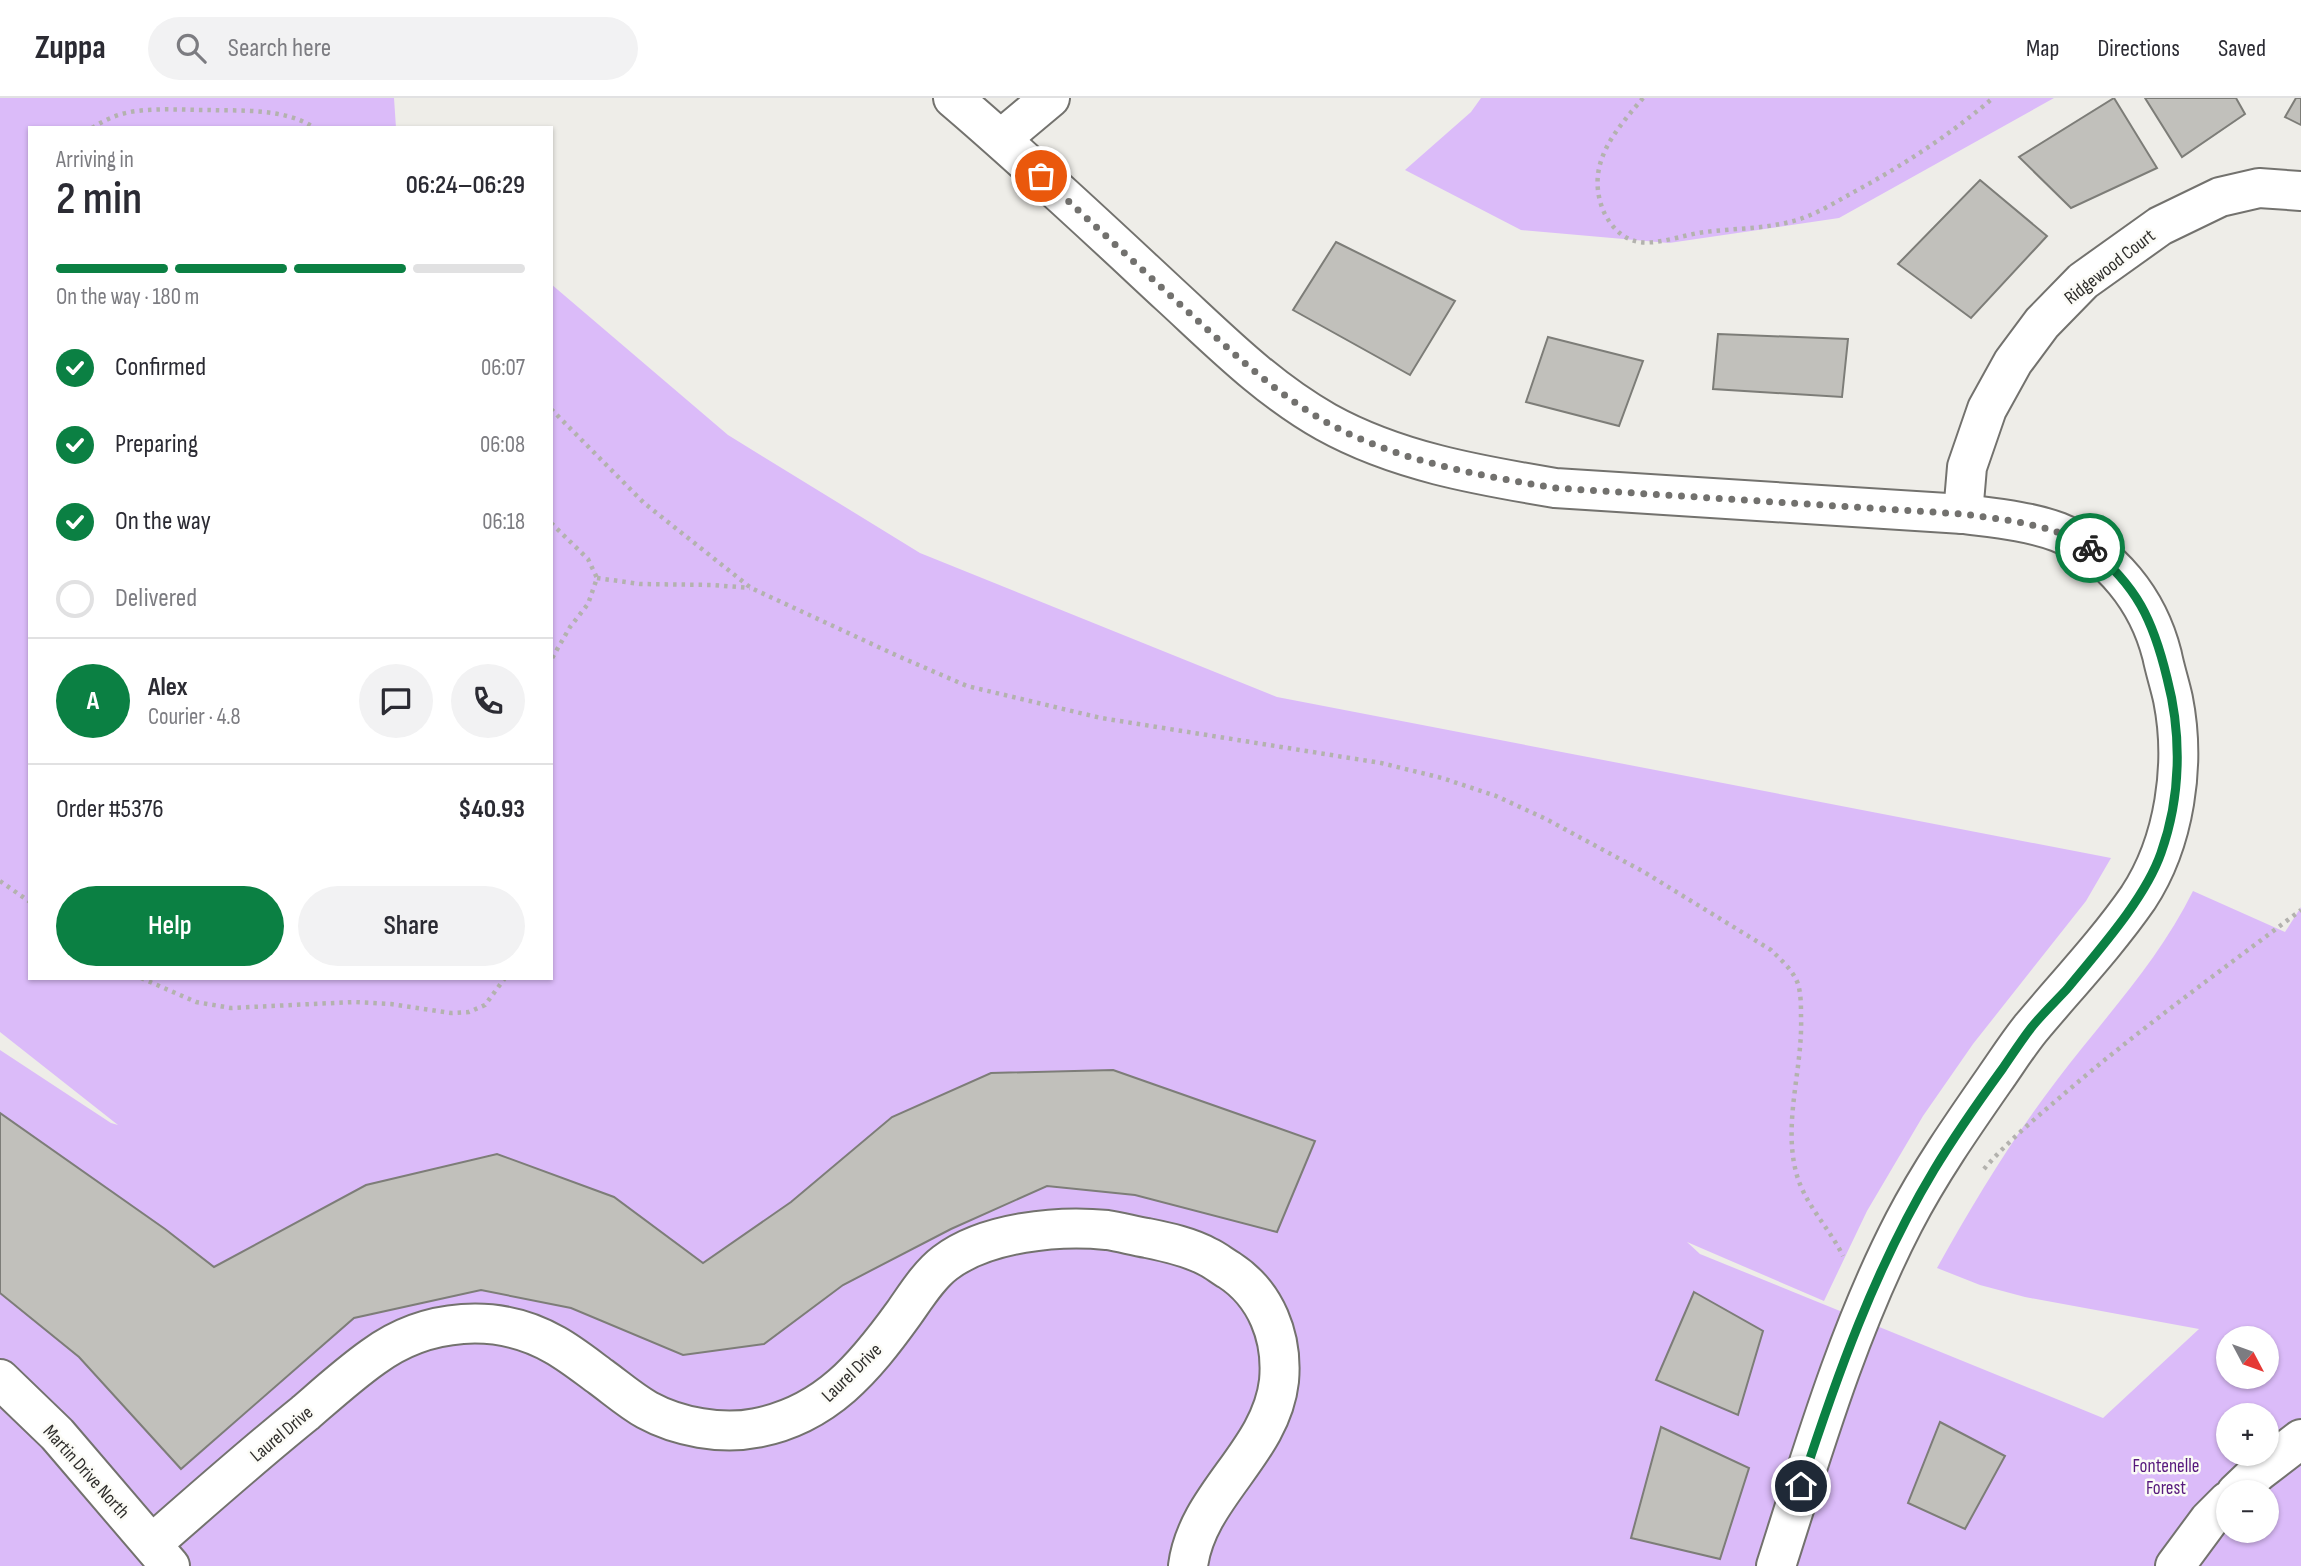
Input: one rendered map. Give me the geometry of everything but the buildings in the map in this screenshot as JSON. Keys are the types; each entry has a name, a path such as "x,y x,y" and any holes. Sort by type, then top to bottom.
{"street":[{"path":"953,98 1240,360 1284,396 1328,423 1375,444 1436,465 1492,478 1555,488 1963,514 2016,521 2056,531 2088,546 2114,568 2139,600 2160,647 2174,702 2178,758 2173,810 2161,854 2139,896 2065,991 2031,1028 1978,1103 1935,1168 1904,1222 1874,1286 1827,1406 1776,1566"},
{"path":"1001,139 1051,98"},
{"name":"Ridgewood Court","path":"1963,514 1967,467 1987,409 2013,362 2042,323 2083,281 2160,226 2220,197 2259,188 2301,191"},
{"name":"Laurel Drive","path":"161,1555 277,1435 375,1355 411,1336 449,1324 481,1322 507,1326 552,1343 648,1410 671,1420 724,1430 753,1429 802,1413 837,1391 862,1367 919,1292 944,1264 981,1244 1020,1234 1062,1228 1108,1230 1167,1242 1206,1255 1236,1274 1255,1292 1271,1319 1279,1351 1279,1382 1272,1412 1256,1442 1207,1511 1191,1545 1188,1566"},
{"name":"Martin Drive North","path":"0,1379 57,1434 161,1555"},
{"path":"2250,1480 2301,1439"},
{"path":"2175,1566 2216,1513"}],"path":[{"path":"1643,98 1608,142 1596,181 1599,201 1606,218 1617,230 1632,240 1655,242 1679,236 1761,227 1801,218 1899,168 1993,98"},
{"path":"95,126 110,117 136,111 174,109 267,112 295,118 311,126"},
{"path":"553,411 644,503 751,588 967,686 1114,720 1381,763 1441,778 1496,796 1546,819 1644,872 1771,950 1786,965 1798,984 1802,1029 1792,1119 1796,1173 1806,1198 1835,1239 1850,1275 1874,1286"},
{"path":"553,525 588,559 597,578 588,604 570,626 553,656"},
{"path":"597,578 640,584 751,588"},
{"path":"0,881 28,901"},
{"path":"1978,1176 1995,1156 2086,1075 2163,1013 2301,911"},
{"path":"146,980 196,1002 231,1008 354,1002 391,1004 451,1013 469,1012 485,1005 504,980"}],"green space":[{"name":"Fontenelle Forest","path":"0,98 394,98 396,126 28,126 28,980 553,980 553,286 728,435 920,553 1277,697 2111,858 2086,901 1973,1044 1923,1116 1867,1211 1824,1301 1687,1242 1700,1254 2103,1418 2199,1329 2025,1297 1980,1285 1937,1268 2008,1149 2057,1080 2147,966 2193,891 2285,932 2301,907 2301,1566 0,1566 0,1050 118,1125 0,1032"},
{"path":"1481,98 2054,98 1839,218 1669,243 1521,230 1405,170 1471,112"}],"way so far":[{"path":"1041,176 1240,360 1284,396 1328,423 1375,444 1436,465 1492,478 1555,488 1963,514 2016,521 2056,531 2090,548"}],"route":[{"path":"1801,1486 1827,1406 1874,1286 1924,1186 2031,1028 2065,991 2139,896 2161,854 2173,810 2178,758 2174,702 2160,647 2139,600 2114,568 2090,548"}]}
